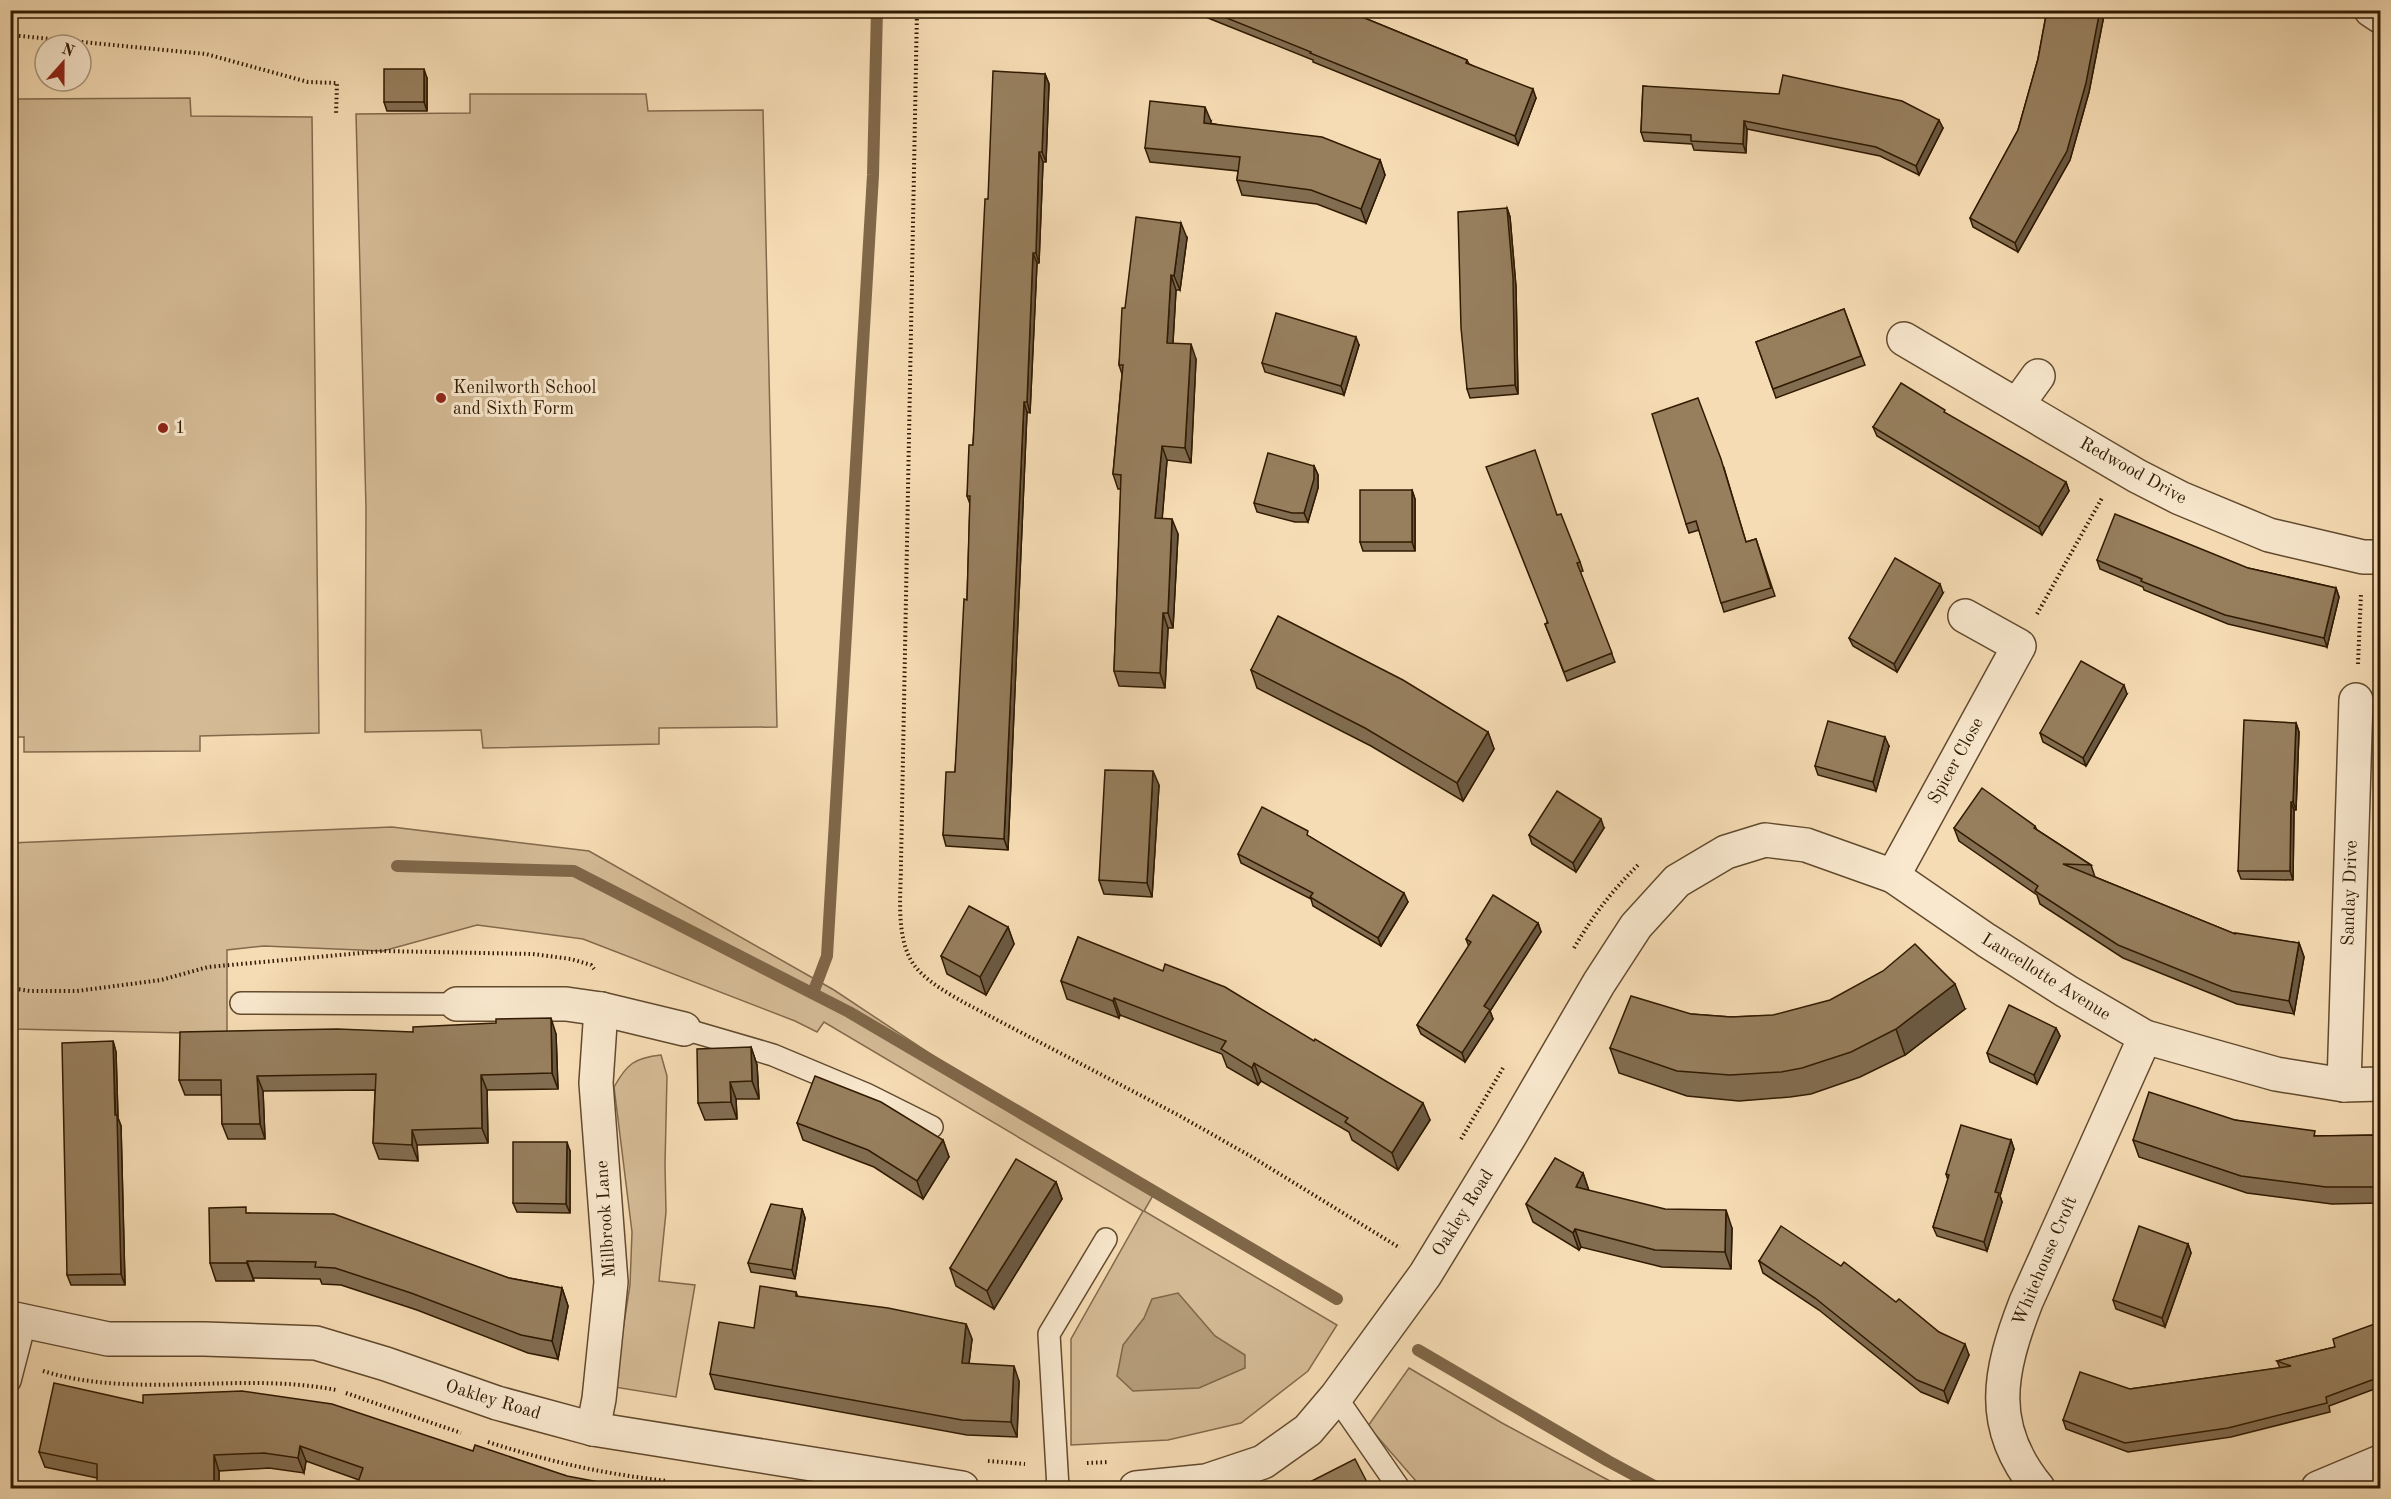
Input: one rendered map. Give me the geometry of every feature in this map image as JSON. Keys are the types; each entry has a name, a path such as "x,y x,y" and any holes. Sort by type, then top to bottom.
{"street":[{"path":"2371,10 2380,16"},
{"name":"Redwood Drive","path":"1904,339 2137,476 2223,518 2269,535 2372,557"},
{"path":"2017,405 2038,376"},
{"path":"1965,616 2019,646"},
{"name":"Spicer Close","path":"1893,876 2019,646"},
{"name":"Sanday Drive","path":"2344,1085 2356,700"},
{"name":"Lancellotte Avenue","path":"1726,852 1765,840 1806,845 1893,876 1986,940 2145,1037 2276,1074 2344,1085 2380,1084"},
{"name":"Oakley Road","path":"1136,1488 1206,1481 1263,1462 1308,1430 1336,1397 1425,1275 1599,983 1636,926 1677,882 1726,852"},
{"path":"457,1004 566,1004 601,1009 684,1029"},
{"name":"Millbrook Lane","path":"593,1429 599,1399 611,1282 596,1083 601,1009"},
{"name":"Whitehouse Croft","path":"2038,1488 2013,1453 2006,1431 2002,1386 2010,1345 2035,1282 2145,1037"},
{"name":"Oakley Road","path":"18,1320 108,1339 204,1339 316,1343 386,1364 497,1403 593,1429 962,1488"},
{"path":"2318,1488 2380,1462"}],"lane":[{"path":"241,1003 457,1004"},
{"path":"684,1029 772,1055 866,1094 932,1127"},
{"path":"1058,1488 1049,1334 1106,1239"},
{"name":"Oakley Road","path":"13,1372 18,1320"},
{"path":"1336,1397 1399,1488"}],"path":[{"path":"917,10 901,863 903,940 914,965 936,985 963,1002 1221,1140 1408,1254"},
{"path":"10,35 206,54 308,82 337,83 336,115"},
{"path":"2019,646 2103,496"},
{"path":"2356,700 2372,557"},
{"path":"1572,952 1614,888 1642,861 1670,889"},
{"path":"10,988 30,991 77,991 161,980 208,967 383,951 533,954 571,959 591,966 602,980 601,1009"},
{"path":"1457,1147 1505,1065"},
{"path":"13,1372 89,1382 307,1384 338,1390 464,1434"},
{"path":"486,1441 559,1464 608,1474 672,1482"},
{"path":"978,1460 1057,1464 1115,1461"}],"shaded area":[{"path":"470,94 646,94 648,111 763,110 777,727 659,728 659,744 483,748 481,730 365,732 366,508 356,114 470,113"},
{"name":"1","path":"190,98 191,116 312,117 319,733 200,736 200,751 24,752 24,737 10,737 11,125 17,125 18,99"},
{"path":"392,827 589,851 834,990 1006,1104 1155,1192 1144,1211 1337,1325 1308,1371 1241,1423 1168,1440 1071,1445 1071,1339 1143,1211 824,1022 817,1032 795,1021 583,939 477,925 383,951 264,946 227,950 227,1034 15,1029 10,1014 10,843"},
{"path":"661,1055 667,1076 666,1212 659,1281 695,1285 676,1397 614,1387 630,1285 632,1232 614,1087 632,1063"},
{"path":"1178,1293 1215,1336 1245,1355 1245,1368 1199,1388 1133,1391 1117,1376 1123,1345 1144,1318 1152,1299"},
{"path":"1409,1368 1502,1423 1623,1488 1422,1488 1368,1426"}],"building":[{"path":"1207,10 1345,10 1467,60 1466,63 1533,89 1515,136"},
{"path":"2047,10 2100,10 2086,83 2067,151 2015,243 1970,218 2018,130 2038,59"},
{"path":"384,69 424,69 424,102 384,102"},
{"path":"993,71 1045,74 1042,152 1039,152 1036,253 1033,253 1027,402 1024,402 1004,839 943,835 946,772 955,772 964,599 967,600 969,445 973,445 985,199 988,199"},
{"path":"1783,75 1902,101 1939,120 1916,166 1876,147 1744,121 1743,144 1691,141 1691,135 1641,132 1643,86 1779,94"},
{"path":"1150,101 1205,107 1204,123 1322,137 1380,160 1361,209 1311,190 1237,180 1240,157 1145,148"},
{"path":"1507,208 1513,278 1515,385 1467,389 1461,328 1458,212"},
{"path":"1136,217 1181,223 1174,276 1171,275 1167,343 1191,344 1185,448 1162,446 1155,518 1172,519 1168,613 1163,613 1160,673 1114,671 1121,475 1113,474 1123,365 1119,365 1122,308 1125,308"},
{"path":"1844,309 1861,356 1773,389 1756,342"},
{"path":"1276,313 1356,337 1341,386 1262,363"},
{"path":"1901,383 1945,410 1944,412 2066,482 2039,527 1873,427"},
{"path":"1698,398 1721,459 1746,542 1756,539 1771,588 1721,603 1696,521 1686,524 1652,414"},
{"path":"1535,450 1557,515 1561,514 1580,562 1577,563 1612,653 1564,672 1545,624 1548,623 1486,467"},
{"path":"1268,453 1314,466 1314,479 1304,513 1292,513 1254,503"},
{"path":"1360,490 1412,490 1412,542 1360,542"},
{"path":"2115,514 2248,568 2336,588 2324,638 2225,615 2141,581 2142,579 2097,560"},
{"path":"1895,558 1940,584 1894,664 1849,638"},
{"path":"1278,616 1403,680 1488,732 1457,783 1365,728 1251,670"},
{"path":"2081,661 2124,685 2083,758 2040,733"},
{"path":"2244,720 2296,723 2290,871 2238,871"},
{"path":"1828,721 1885,737 1873,782 1815,766"},
{"path":"1105,770 1153,771 1147,883 1099,880"},
{"path":"1982,788 2035,826 2034,828 2091,865 2063,864 2235,934 2299,943 2289,1001 2232,991 2118,945 2035,891 2038,886 1954,828"},
{"path":"1557,791 1601,819 1573,863 1529,835"},
{"path":"1262,807 1308,831 1307,835 1404,893 1378,938 1310,897 1313,893 1238,854"},
{"path":"1493,895 1538,923 1484,1006 1490,1010 1462,1053 1417,1025 1471,942 1466,939"},
{"path":"969,906 1008,927 980,977 941,956"},
{"path":"1078,937 1163,971 1165,964 1225,987 1423,1103 1392,1153 1345,1122 1348,1118 1254,1063 1252,1068 1221,1049 1226,1041 1114,998 1113,1001 1061,981"},
{"path":"1915,944 1955,984 1896,1029 1851,1052 1802,1068 1781,1072 1730,1075 1677,1071 1610,1048 1631,996 1691,1014 1731,1017 1773,1015 1830,1000 1883,971"},
{"path":"2009,1005 2056,1028 2034,1075 1987,1053"},
{"path":"551,1018 552,1073 481,1075 482,1128 412,1130 412,1145 373,1143 376,1074 257,1076 260,1124 222,1124 221,1080 179,1080 180,1032 337,1029 413,1032 413,1027 496,1023 496,1019"},
{"path":"113,1041 121,1274 67,1275 62,1043"},
{"path":"751,1047 752,1081 730,1082 731,1102 698,1103 697,1049"},
{"path":"815,1076 881,1102 943,1140 917,1181 868,1150 797,1123"},
{"path":"2149,1092 2235,1120 2315,1131 2314,1136 2380,1135 2380,1187 2326,1187 2241,1176 2133,1140"},
{"path":"1961,1125 2011,1140 1995,1192 1999,1193 1984,1242 1933,1227"},
{"path":"513,1142 567,1142 566,1204 513,1203"},
{"path":"1555,1158 1583,1173 1576,1187 1665,1209 1726,1210 1725,1252 1655,1250 1575,1229 1573,1233 1526,1204"},
{"path":"1016,1159 1056,1182 987,1291 950,1268"},
{"path":"771,1204 802,1209 792,1270 748,1263"},
{"path":"246,1207 246,1213 334,1214 509,1278 562,1288 552,1341 521,1335 411,1293 335,1268 315,1267 316,1262 210,1263 209,1208"},
{"path":"1781,1226 1841,1266 1844,1262 1896,1302 1899,1299 1939,1332 1965,1344 1944,1391 1917,1380 1815,1298 1759,1261"},
{"path":"2139,1226 2188,1244 2162,1318 2113,1300"},
{"path":"760,1286 796,1292 796,1296 888,1308 966,1324 962,1363 1014,1366 1011,1422 962,1420 710,1374 719,1322 754,1328"},
{"path":"2380,1322 2380,1377 2326,1397 2327,1403 2228,1428 2125,1443 2063,1420 2080,1372 2130,1389 2291,1366 2277,1361 2335,1347 2333,1339"},
{"path":"54,1383 143,1403 143,1395 242,1391 332,1404 473,1451 475,1445 567,1476 631,1488 356,1488 363,1468 300,1446 298,1458 264,1453 214,1455 214,1488 97,1488 97,1464 39,1452"},
{"path":"1355,1459 1370,1488 1298,1488"}],"waterway":[{"path":"813,993 827,956 873,175 877,10"},
{"path":"397,866 574,871 849,1012 1337,1299"},
{"path":"1418,1350 1658,1488"}],"place":[{"name":"Kenilworth School and Sixth Form","path":"441,398"},
{"name":"1","path":"163,428"}]}
